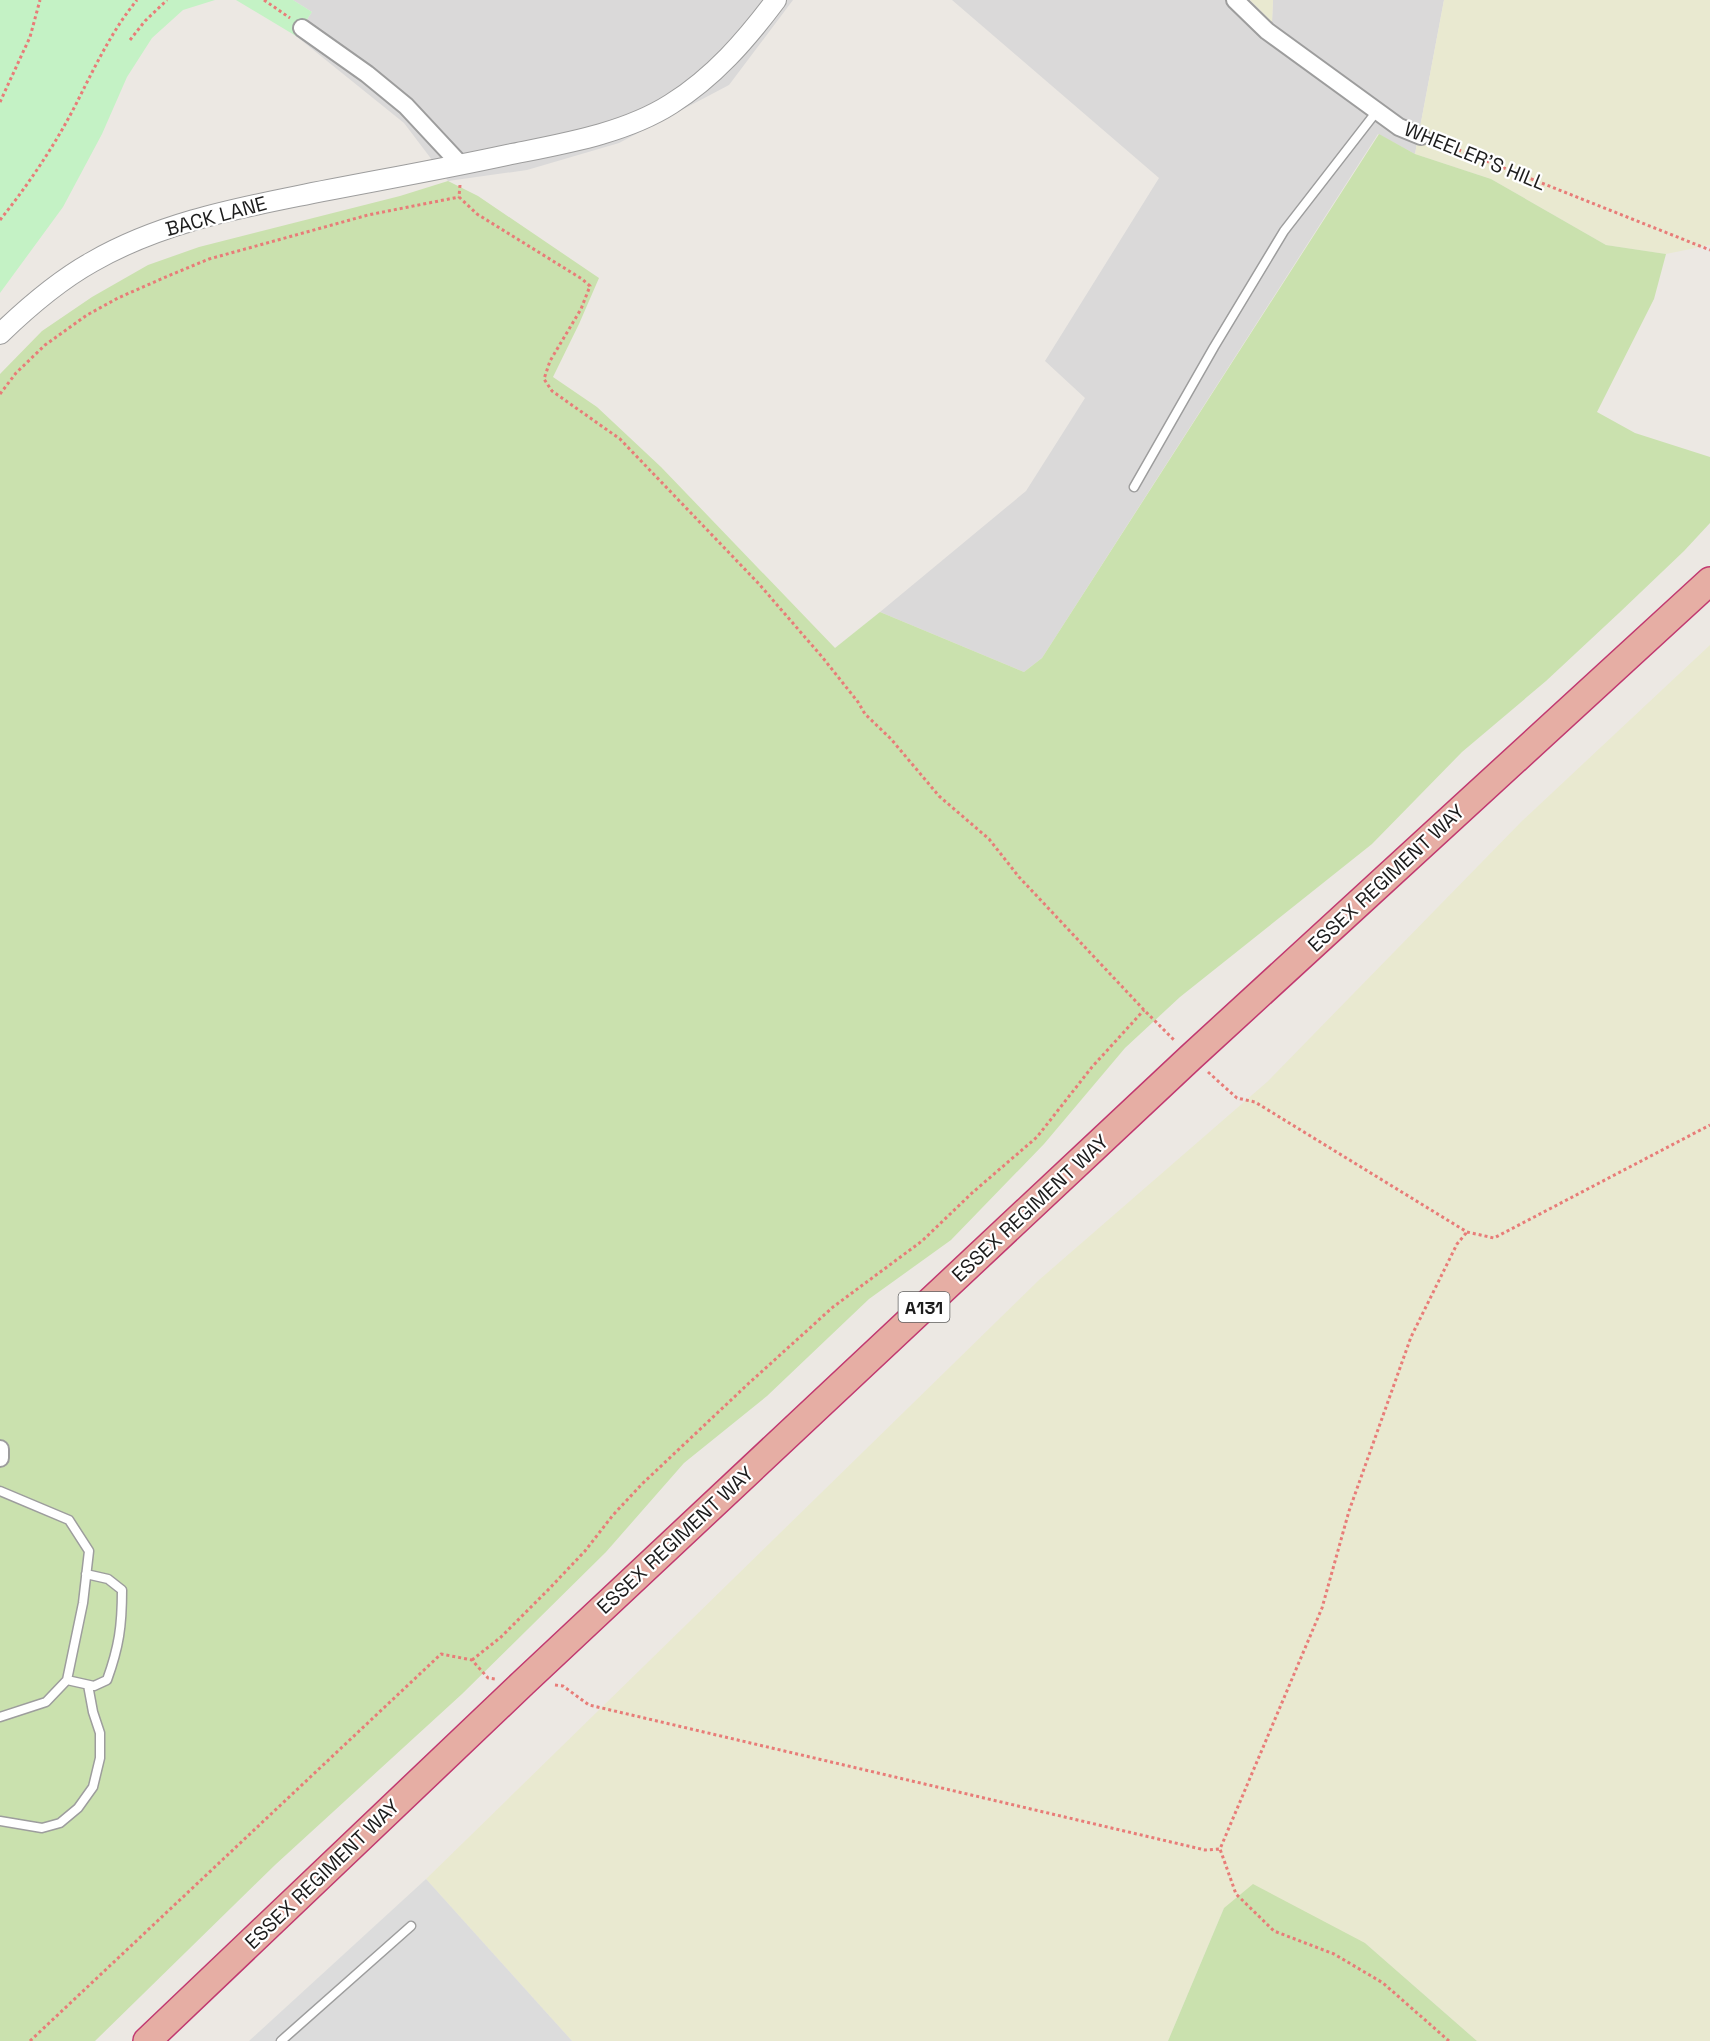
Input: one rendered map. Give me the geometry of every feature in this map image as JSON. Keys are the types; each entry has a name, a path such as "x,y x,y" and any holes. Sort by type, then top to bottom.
{"highway":[{"name":"ESSEX REGIMENT WAY","path":"147,2041 523,1683 1191,1057 1710,581"}],"street":[{"name":"BACK LANE","path":"0,334 49,291 92,261 143,237 188,221 238,208 592,137 634,122 670,105 705,80 748,38 776,0"},
{"name":"WHEELER'S HILL","path":"1235,0 1267,31 1400,127 1421,136"},
{"path":"302,28 368,74 406,106 461,165"},
{"path":"0,1449 0,1458"}],"lane":[{"path":"1134,487 1284,231 1377,111"},
{"path":"0,1491 69,1520 89,1551 82,1603 67,1680 46,1702 0,1717"},
{"path":"67,1680 94,1686 107,1680 117,1653 122,1617 122,1590 108,1579 86,1574"},
{"path":"0,1821 42,1828 60,1823 78,1808 93,1787 100,1758 100,1733 93,1712 88,1684"},
{"path":"281,2041 411,1926"}],"path":[{"path":"0,102 30,37 40,0"},
{"path":"0,220 21,194 52,148 97,60 136,0"},
{"path":"130,40 167,0"},
{"path":"264,0 302,28"},
{"name":"WHEELER'S HILL","path":"1421,136 1710,250"},
{"path":"459,197 461,165"},
{"path":"0,394 16,373 45,345 87,315 118,298 168,276 209,259 368,215 459,197"},
{"path":"459,197 477,214 590,286 581,309 550,361 544,379 552,392 620,440 759,584 824,658 865,714 891,738 939,796 989,839 1019,877 1144,1011 1237,1098 1255,1102 1467,1232 1494,1238 1710,1125"},
{"path":"472,1659 501,1636 548,1590 585,1551 613,1515 642,1484 732,1399 833,1307 922,1241 972,1193 1037,1137 1092,1066 1144,1011"},
{"path":"1449,2041 1383,1983 1334,1954 1274,1931 1236,1894 1220,1849 1322,1608 1349,1511 1411,1337 1457,1244 1467,1232"},
{"path":"30,2041 441,1654 472,1659 488,1678 563,1686 589,1705 1205,1850 1220,1849"}],"shaded area":[{"path":"293,0 793,0 729,85 619,143 527,170 448,181 404,123 296,36 312,12"},
{"path":"952,0 1250,0 1272,21 1273,0 1444,0 1415,154 1378,134 1042,658 1024,672 880,612 1026,491 1085,398 1045,361 1159,178"},
{"path":"426,1879 572,2041 249,2041"}],"green space":[{"path":"0,0 215,0 183,10 152,38 127,77 102,134 63,207 0,293"},
{"path":"236,0 293,0 312,12 296,36"},
{"path":"1250,0 1273,0 1272,22"},
{"path":"1444,0 1710,0 1710,245 1666,254 1606,245 1491,179 1415,154"},
{"path":"1379,134 1415,154 1491,179 1606,245 1666,254 1654,299 1597,412 1635,433 1710,457 1710,523 1684,551 1546,681 1462,752 1372,844 1180,997 1125,1048 1044,1144 951,1240 869,1299 767,1396 684,1463 606,1552 462,1694 275,1865 95,2041 0,2041 0,374 42,331 92,297 148,265 199,247 400,196 448,181 478,196 599,278 553,377 597,407 661,467 835,648 880,612 1024,672 1042,658"},
{"path":"1710,645 1710,2041 1477,2041 1365,1943 1224,1908 1168,2041 572,2041 426,1879 1039,1280 1267,1082 1522,821"},
{"path":"1253,1884 1365,1943 1477,2041 1168,2041 1224,1908"}]}
